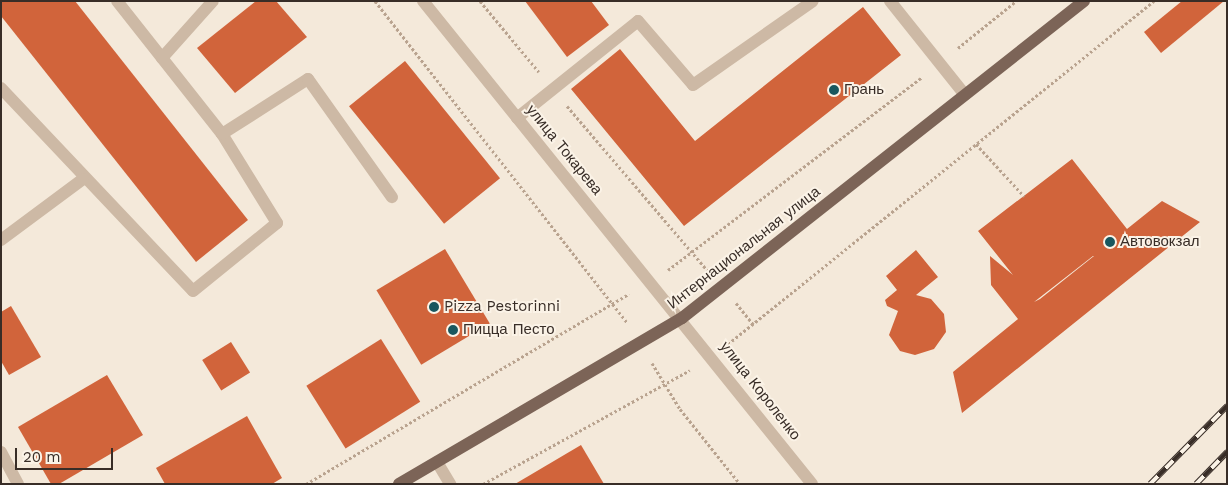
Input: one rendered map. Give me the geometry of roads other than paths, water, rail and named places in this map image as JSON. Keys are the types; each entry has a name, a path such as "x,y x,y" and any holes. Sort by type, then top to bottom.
{"main road":[{"name":"Интернациональная улица","path":"399,484 682,318 1084,1"}],"street":[{"path":"1,88 83,179 193,291 277,223 222,134 117,1"},
{"path":"162,58 213,1"},
{"name":"улица Токарева","path":"423,1 682,318"},
{"path":"517,118 638,21 693,85 813,1"},
{"path":"890,1 965,95"},
{"path":"222,134 308,79 392,197"},
{"path":"1,240 83,179"},
{"name":"улица Короленко","path":"682,318 812,484"},
{"path":"1,452 18,484"},
{"path":"437,462 450,484"}],"railway":[{"path":"1150,484 1227,406"},
{"path":"1196,484 1227,452"}],"place":[{"name":"Грань","path":"834,90"},
{"name":"Автовокзал","path":"1110,242"},
{"name":"Pizza Pestorinni","path":"434,307"},
{"name":"Пицца Песто","path":"453,330"}]}
